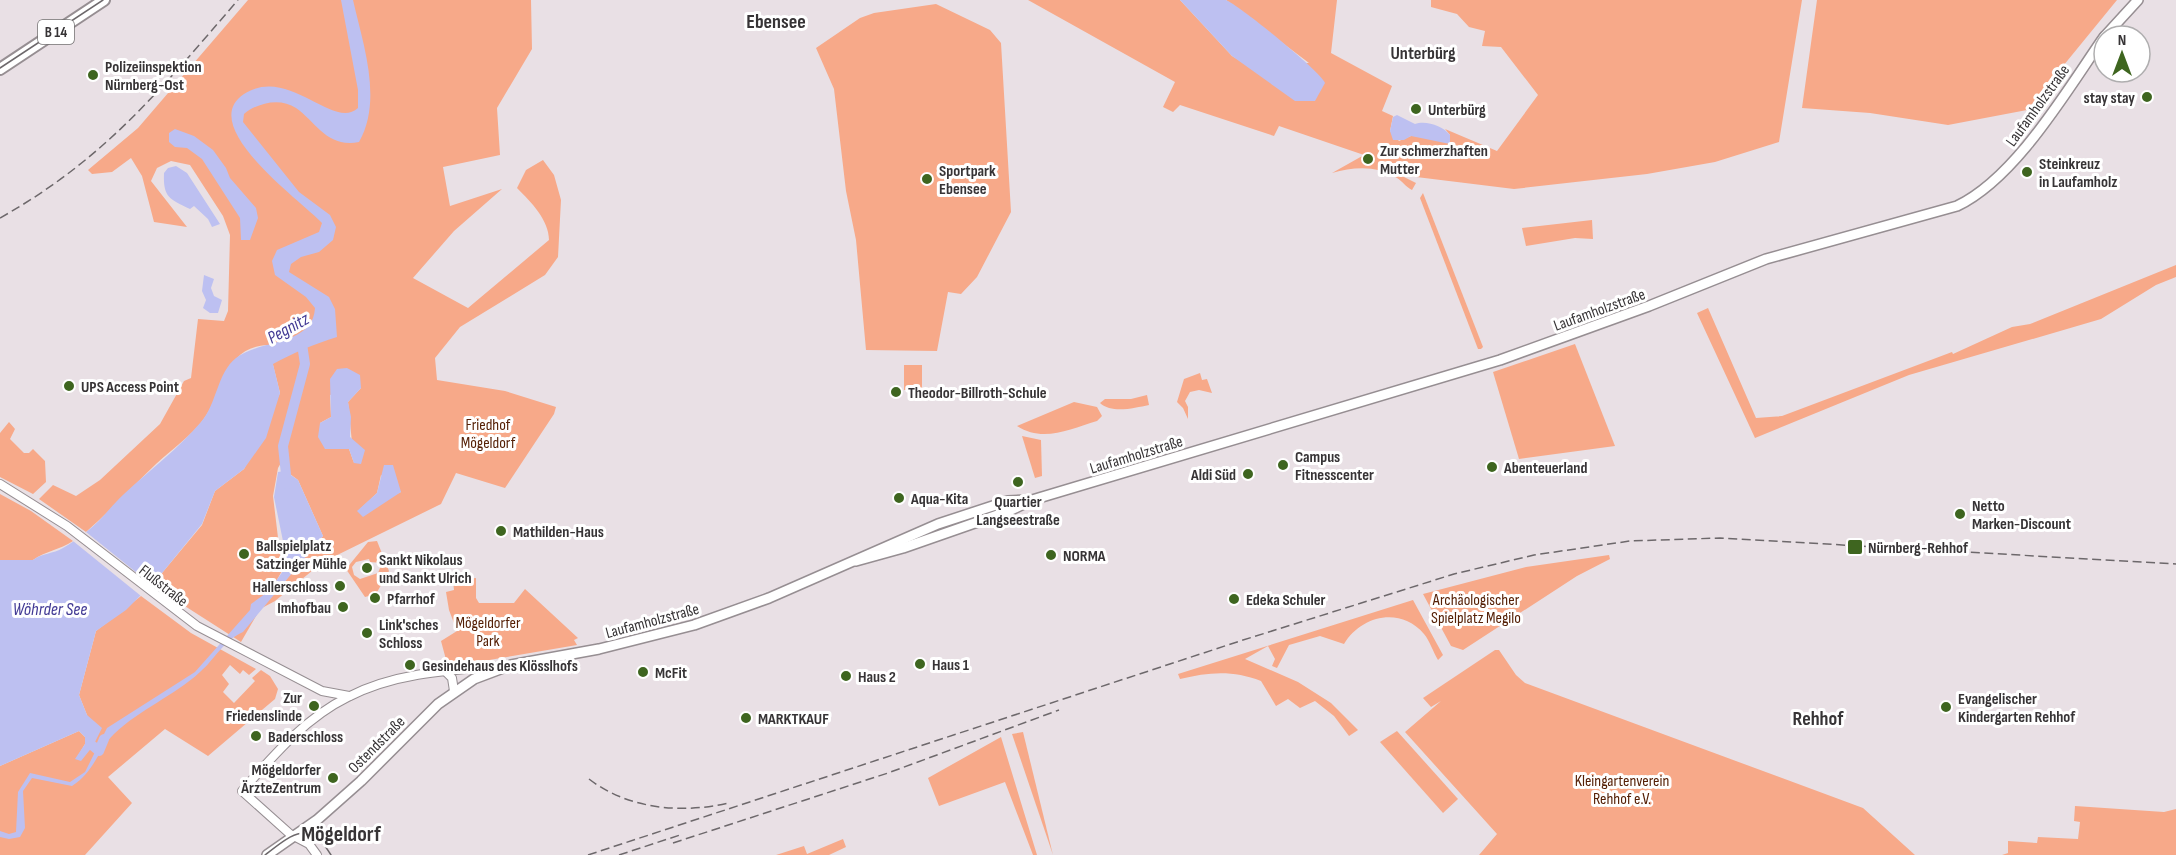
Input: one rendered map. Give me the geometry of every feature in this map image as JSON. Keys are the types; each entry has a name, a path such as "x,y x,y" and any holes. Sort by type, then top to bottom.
{"main road":[{"name":"B 14","path":"0,61 94,0"},
{"name":"B 14","path":"0,69 105,0"},
{"name":"Laufamholzstraße","path":"2116,24 2138,0"},
{"name":"Laufamholzstraße","path":"511,665 599,650 694,626 769,598 856,561 903,548 1009,511 1032,500 1500,360 1650,306 1766,260 1946,210 1986,189 2017,158 2092,54"},
{"name":"Ostendstraße","path":"267,855 308,828 454,691 481,676 511,665"}],"street":[{"name":"Flußstraße","path":"0,484 33,502 177,612 218,638 322,691 349,696"},
{"name":"Laufamholzstraße","path":"293,836 242,791 283,746 328,709 349,696 397,679 446,671 511,665"},
{"path":"446,671 452,678 454,691"},
{"path":"322,691 328,701 328,709"},
{"path":"293,836 309,844 317,855"}],"green space":[{"name":"Friedhof Mögeldorf","path":"248,0 531,0 532,49 497,108 500,155 443,167 450,206 502,189 454,231 413,278 468,308 549,240 543,218 517,188 526,170 543,160 554,175 561,200 558,257 545,275 460,327 435,358 437,380 505,391 556,407 554,414 505,488 456,473 441,504 323,562 275,601 262,608 323,536 298,480 286,471 286,454 278,468 273,496 282,571 241,642 152,585 202,525 215,491 244,469 280,393 268,345 242,353 233,362 210,409 198,426 86,532 39,499 53,485 76,496 100,480 160,424 184,381 191,378 198,319 224,321 228,311 230,235 223,216 190,165 171,161 157,168 151,181 187,227 154,222 142,176 131,158 112,172 92,174 88,170 138,128","holes":["361,388 348,402 354,463 349,449 320,423 331,417 330,395","381,475 401,492 358,511 377,493"]},
{"path":"1028,0 1180,0 1232,56 1244,63 1309,63 1226,0 1337,0 1331,53 1392,86 1382,111 1393,116 1390,131 1399,141 1411,136 1450,135 1445,129 1497,151 1538,95 1501,47 1482,46 1485,31 1469,27 1457,14 1431,7 1431,0 1802,0 1779,142 1715,162 1647,174 1514,189 1400,175 1416,183 1412,190 1397,178 1373,169 1348,169 1332,173 1364,155 1279,126 1274,136 1180,105 1173,112 1163,107 1175,82"},
{"path":"1817,0 2117,0 2097,24 2092,24 2092,31 2027,110 1948,125 1870,113 1802,108"},
{"name":"Sportpark Ebensee","path":"936,4 990,30 1001,43 1011,212 977,277 961,294 948,292 937,351 866,350 856,240 846,191 834,89 816,48 860,18 874,13"},
{"path":"1423,193 1483,347 1481,349 1478,349 1420,198"},
{"path":"1592,220 1593,239 1575,238 1526,246 1522,228"},
{"path":"2176,265 2176,277 2156,285 2101,319 1909,375 1755,438 1697,313 1708,308 1756,418 1782,416 1952,352 1953,354 2012,327 2030,324"},
{"path":"1575,344 1615,446 1519,459 1493,372"},
{"path":"904,365 922,365 922,390 904,390"},
{"path":"1200,373 1202,380 1207,379 1212,393 1199,390 1190,392 1185,401 1188,407 1188,419 1177,402 1184,379"},
{"path":"1147,395 1149,405 1137,408 1117,409 1100,403 1105,399 1131,399"},
{"path":"1074,402 1097,407 1102,416 1097,421 1057,433 1037,434 1017,426"},
{"path":"9,422 15,429 10,439 24,453 29,453 33,449 45,461 46,482 33,494 0,477 0,433"},
{"path":"1022,436 1041,440 1042,476 1035,478"},
{"path":"0,494 31,511 73,541 33,560 0,560"},
{"path":"377,541 389,571 376,594 365,597 346,569 368,542","holes":["369,559 370,562 382,563 378,573 360,579 354,575 352,567 356,562"]},
{"name":"Archäologischer Spielplatz Megilo","path":"1609,555 1610,559 1577,576 1463,650 1451,646 1423,594 1526,567"},
{"name":"Mögeldorfer Park","path":"476,578 476,598 479,603 514,603 525,589 578,638 574,640 577,645 448,667 441,641 457,631 449,610 446,592 454,590 453,580"},
{"path":"141,596 191,633 256,669 249,675 243,670 240,674 230,665 222,675 229,684 223,692 234,703 255,681 252,678 261,670 270,676 278,689 275,699 208,756 165,729 108,777 132,803 85,855 0,855 0,766 79,731 85,737 85,744 76,759 93,746 87,715 79,695 96,631"},
{"path":"1413,600 1443,655 1438,660 1424,634 1414,625 1393,617 1370,621 1351,634 1344,644 1320,636 1289,645 1277,668 1272,666 1275,659 1268,646 1245,659 1298,682 1331,703 1358,730 1349,736 1334,716 1315,701 1300,708 1288,699 1276,706 1261,681 1251,677 1221,673 1180,679 1178,674"},
{"name":"Kleingartenverein Rehhof e.V.","path":"1495,650 1499,650 1516,675 1525,683 1863,808 1915,855 1479,855 1497,834 1405,732 1441,701 1431,707 1423,698"},
{"path":"1397,731 1458,799 1443,813 1380,742"},
{"path":"1023,732 1053,855 1012,734"},
{"path":"1001,737 1037,855 1033,855 1005,782 939,806 928,778"},
{"path":"2075,806 2164,812 2176,809 2176,855 2002,855 2008,853 2008,841 2037,843 2038,837 2078,839 2080,822 2074,821"},
{"path":"843,839 846,847 829,855 776,855 804,846 807,854"}],"water":[{"name":"Wöhrder See","path":"341,0 353,0 369,72 370,108 359,142 348,143 331,138 296,108 283,103 262,104 255,107 244,114 243,122 299,192 330,215 336,227 333,240 319,252 301,257 291,264 289,272 329,297 335,309 337,337 273,364 280,393 266,438 244,469 215,491 202,524 158,578 126,610 96,631 79,695 87,715 102,728 93,746 81,761 75,759 85,744 85,737 79,731 0,766 0,560 33,560 63,548 85,533 201,422 211,407 225,372 236,358 246,352 295,336 312,320 315,308 306,297 275,275 272,261 277,250 319,232 322,223 258,163 242,143 233,125 233,108 244,94 261,87 277,87 336,111 348,113 358,108 358,90"},
{"path":"1180,0 1226,0 1247,14 1320,76 1325,83 1315,101 1295,101 1232,56"},
{"path":"1397,115 1415,124 1429,123 1439,127 1450,135 1450,144 1411,136 1404,140 1393,140 1390,131 1393,117"},
{"path":"175,129 194,136 213,150 230,178 256,208 258,218 250,240 241,240 240,218 202,159 187,148 175,147 169,142 169,133"},
{"path":"176,166 187,173 220,224 212,227 208,219 194,206 190,209 172,200 166,192 164,173 168,168"},
{"path":"204,275 214,279 211,288 214,296 222,300 218,313 210,313 203,308 206,300 202,291"},
{"path":"347,368 360,375 361,388 348,402 351,417 350,437 365,450 361,464 354,463 349,449 325,449 318,437 320,423 331,417 330,379 337,369"},
{"path":"384,465 393,465 401,492 363,517 357,511 377,493"},
{"path":"285,471 298,480 323,536 243,632 230,640 190,681 135,717 114,734 80,780 72,786 32,778 23,791 25,828 20,837 9,839 0,837 0,831 9,834 16,832 18,792 30,773 70,782 85,772 107,728 195,672 250,610 251,604 269,591 283,571 284,546 274,497 278,472"}],"pier":[{"path":"86,532 152,585 141,596 73,541"}],"waterway":[{"path":"287,484 283,446 305,364 302,344"},
{"path":"93,746 99,751 104,739"}],"tram line":[{"path":"0,68 103,0"},
{"path":"265,855 292,836 307,833 323,844 331,855"}],"railway":[{"path":"0,218 71,172 101,147 157,93 238,0"},
{"path":"588,855 1240,641 1454,574 1534,555 1630,541 1720,538 2176,564"},
{"path":"673,843 888,773 1059,710"},
{"path":"589,779 604,789 638,803 674,808 729,803"},
{"path":"619,855 680,835"}],"place":[{"name":"Polizeiinspektion Nürnberg-Ost","path":"93,75"},
{"name":"stay stay","path":"2147,97"},
{"name":"Unterbürg","path":"1416,109"},
{"name":"Zur schmerzhaften Mutter","path":"1368,159"},
{"name":"Steinkreuz in Laufamholz","path":"2027,172"},
{"name":"Sportpark Ebensee","path":"927,179"},
{"name":"UPS Access Point","path":"69,386"},
{"name":"Theodor-Billroth-Schule","path":"896,392"},
{"name":"Campus Fitnesscenter","path":"1283,465"},
{"name":"Abenteuerland","path":"1492,467"},
{"name":"Aldi Süd","path":"1248,474"},
{"name":"Quartier Langseestraße","path":"1018,482"},
{"name":"Aqua-Kita","path":"899,498"},
{"name":"Netto Marken-Discount","path":"1960,514"},
{"name":"Mathilden-Haus","path":"501,531"},
{"name":"Nürnberg-Rehhof","path":"1855,547"},
{"name":"Ballspielplatz Satzinger Mühle","path":"244,554"},
{"name":"NORMA","path":"1051,555"},
{"name":"Sankt Nikolaus und Sankt Ulrich","path":"367,568"},
{"name":"Hallerschloss","path":"340,586"},
{"name":"Pfarrhof","path":"375,598"},
{"name":"Edeka Schuler","path":"1234,599"},
{"name":"Imhofbau","path":"343,607"},
{"name":"Link'sches Schloss","path":"367,633"},
{"name":"Haus 1","path":"920,664"},
{"name":"Gesindehaus des Klösslhofs","path":"410,665"},
{"name":"McFit","path":"643,672"},
{"name":"Haus 2","path":"846,676"},
{"name":"Zur Friedenslinde","path":"314,706"},
{"name":"Evangelischer Kindergarten Rehhof","path":"1946,707"},
{"name":"MARKTKAUF","path":"746,718"},
{"name":"Baderschloss","path":"256,736"},
{"name":"Mögeldorfer ÄrzteZentrum","path":"333,778"}],"district":[{"name":"Ebensee","path":"776,21"},
{"name":"Unterbürg","path":"1423,53"},
{"name":"Rehhof","path":"1818,718"},
{"name":"Mögeldorf","path":"341,833"}],"water label":[{"name":"Pegnitz","path":"288,328"}]}
